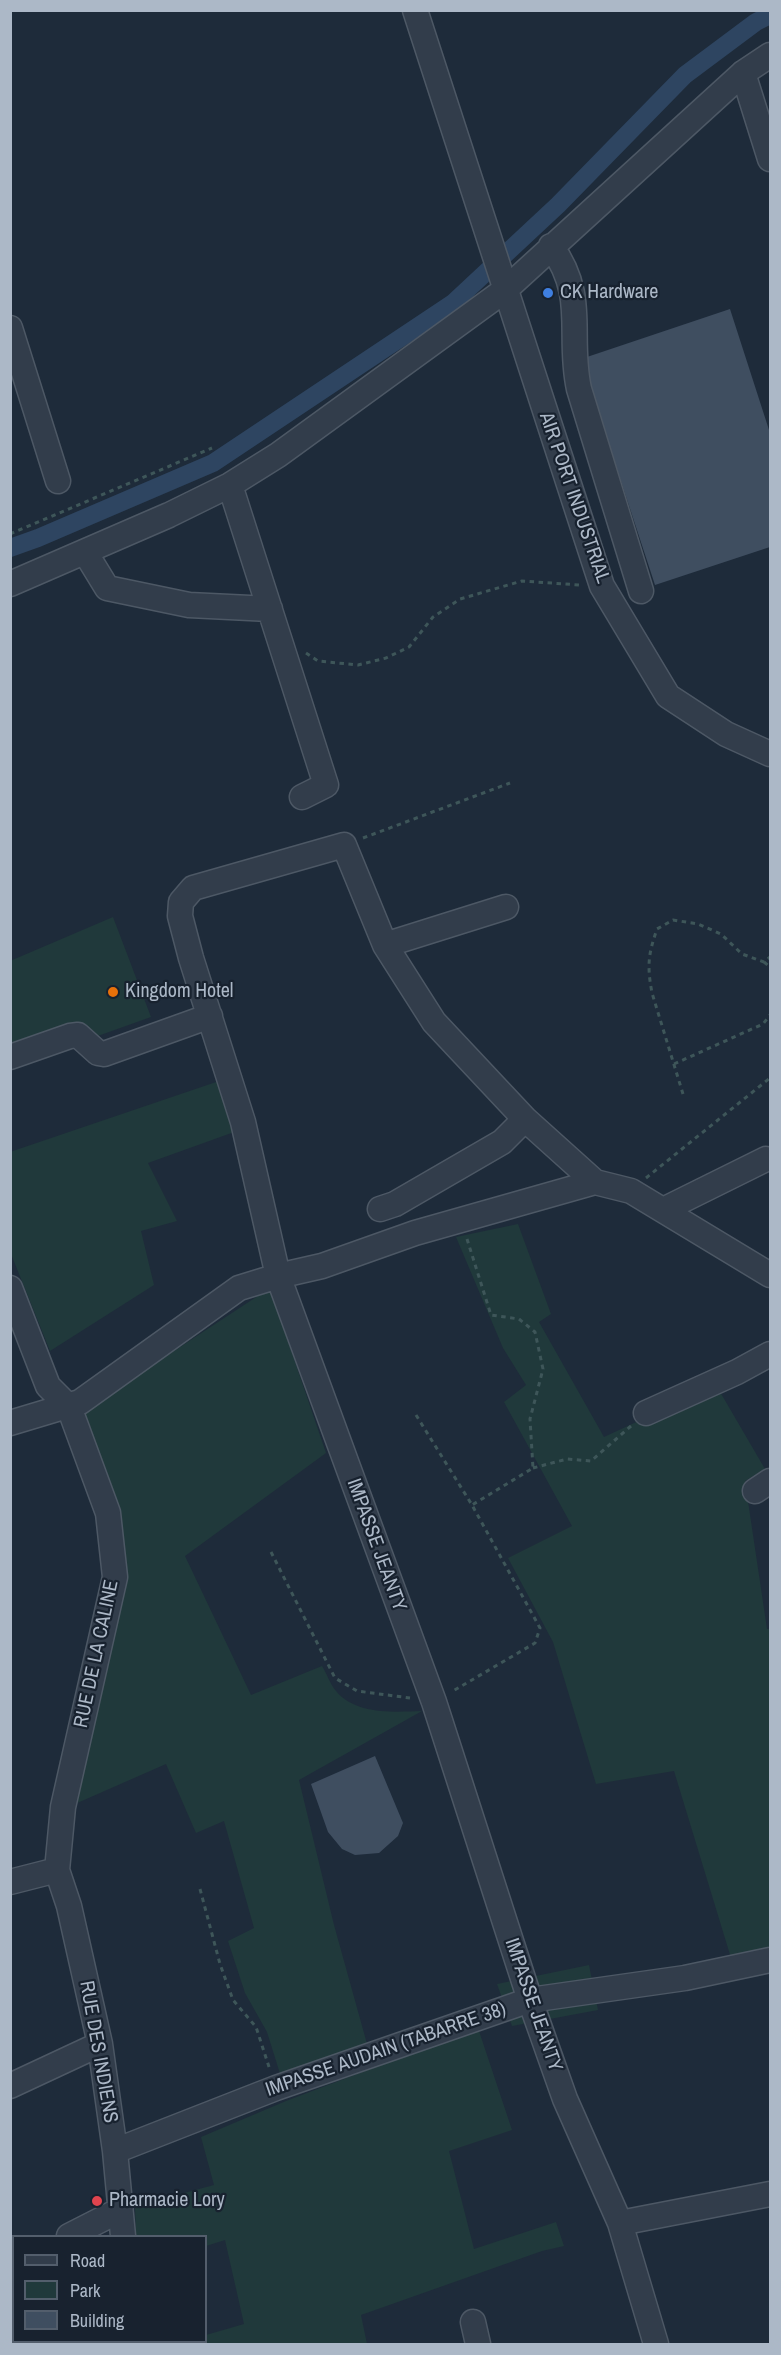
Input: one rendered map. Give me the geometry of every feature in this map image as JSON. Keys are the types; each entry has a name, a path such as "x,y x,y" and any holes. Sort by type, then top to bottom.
{"street":[{"name":"AIR PORT INDUSTRIAL","path":"415,10 602,586 668,696 726,734 771,754"},
{"path":"10,584 170,515 230,485 278,455 551,246 743,73 771,55"},
{"path":"743,73 771,159"},
{"path":"551,246 562,261 570,281 575,302 575,369 579,388 641,591"},
{"path":"10,328 58,481"},
{"path":"230,485 326,784 302,797"},
{"path":"85,552 107,588 189,604 270,609"},
{"path":"344,845 386,945 434,1022 525,1119 595,1182 631,1191 769,1272"},
{"name":"IMPASSE JEANTY","path":"344,845 193,888 181,902 180,916 243,1122 278,1276 434,1702 530,2000 565,2099 620,2223 656,2344"},
{"path":"386,945 506,907"},
{"path":"10,1057 78,1035 98,1053 104,1053 210,1016"},
{"path":"380,1209 395,1204 502,1142 525,1119"},
{"path":"663,1210 766,1159"},
{"path":"10,1423 80,1402 239,1288 322,1266 415,1233 595,1182"},
{"path":"10,1288 48,1386 69,1407"},
{"path":"646,1413 771,1354"},
{"name":"RUE DE LA CALINE","path":"57,1870 63,1807 115,1577 108,1513 69,1407"},
{"path":"10,1882 57,1870"},
{"name":"RUE DES INDIENS","path":"57,1870 69,1906 100,2044 115,2151 123,2235"},
{"name":"IMPASSE AUDAIN (TABARRE 38)","path":"115,2151 276,2088 530,2000 685,1978 771,1960"},
{"path":"10,2086 100,2044"},
{"path":"620,2223 771,2194"},
{"path":"71,2235 120,2210"}],"path":[{"path":"10,534 212,448"},
{"path":"277,632 318,661 358,665 386,658 409,647 433,618 460,599 522,581 602,586"},
{"path":"344,845 510,783"},
{"path":"683,1094 649,976 648,954 657,929 674,920 698,924 721,934 742,954 771,967"},
{"path":"764,962 771,957"},
{"path":"673,1064 764,1024 771,1015"},
{"path":"631,1191 771,1078"},
{"path":"461,1221 490,1316 519,1319 535,1332 543,1369 530,1419 533,1468"},
{"path":"472,1505 533,1468 567,1459 591,1461 646,1413"},
{"path":"271,1552 335,1678 357,1691 434,1702 535,1643 540,1628 472,1505 416,1415"},
{"path":"200,1889 220,1964 233,2000 256,2027 276,2088"}],"green space":[{"path":"113,917 151,1017 11,1067 10,961"},
{"path":"225,1079 237,1131 148,1163 177,1221 141,1231 154,1285 50,1351 11,1254 10,1152"},
{"path":"518,1224 551,1314 539,1322 604,1437 716,1385 765,1469 745,1481 767,1629 770,1629 770,1949 731,1958 674,1771 596,1784 553,1642 508,1558 572,1526 504,1402 526,1385 503,1348 456,1237"},
{"path":"270,1288 326,1453 185,1556 251,1695 322,1666 336,1691 344,1699 354,1704 376,1710 422,1711 299,1780 334,1925 369,2051 282,2080 267,2032 245,1993 228,1941 254,1928 224,1821 196,1833 166,1764 75,1804 125,1570 81,1412"},
{"path":"589,1965 598,2010 512,2026 497,1984"},
{"path":"478,2028 512,2130 449,2151 474,2249 556,2222 564,2246 542,2251 361,2315 367,2344 173,2344 207,2343 207,2335 244,2324 225,2240 207,2246 207,2235 136,2235 135,2206 214,2185 201,2137 286,2101"}],"building":[{"path":"730,309 770,433 770,547 655,585 581,359"},
{"path":"375,1756 403,1823 398,1836 379,1853 355,1855 342,1849 328,1832 311,1784"}],"waterway":[{"path":"10,548 213,463 453,303 558,205 685,75 756,22 770,15"}],"place":[{"name":"CK Hardware","path":"548,293"},
{"name":"Kingdom Hotel","path":"113,992"},
{"name":"Pharmacie Lory","path":"97,2201"}]}
